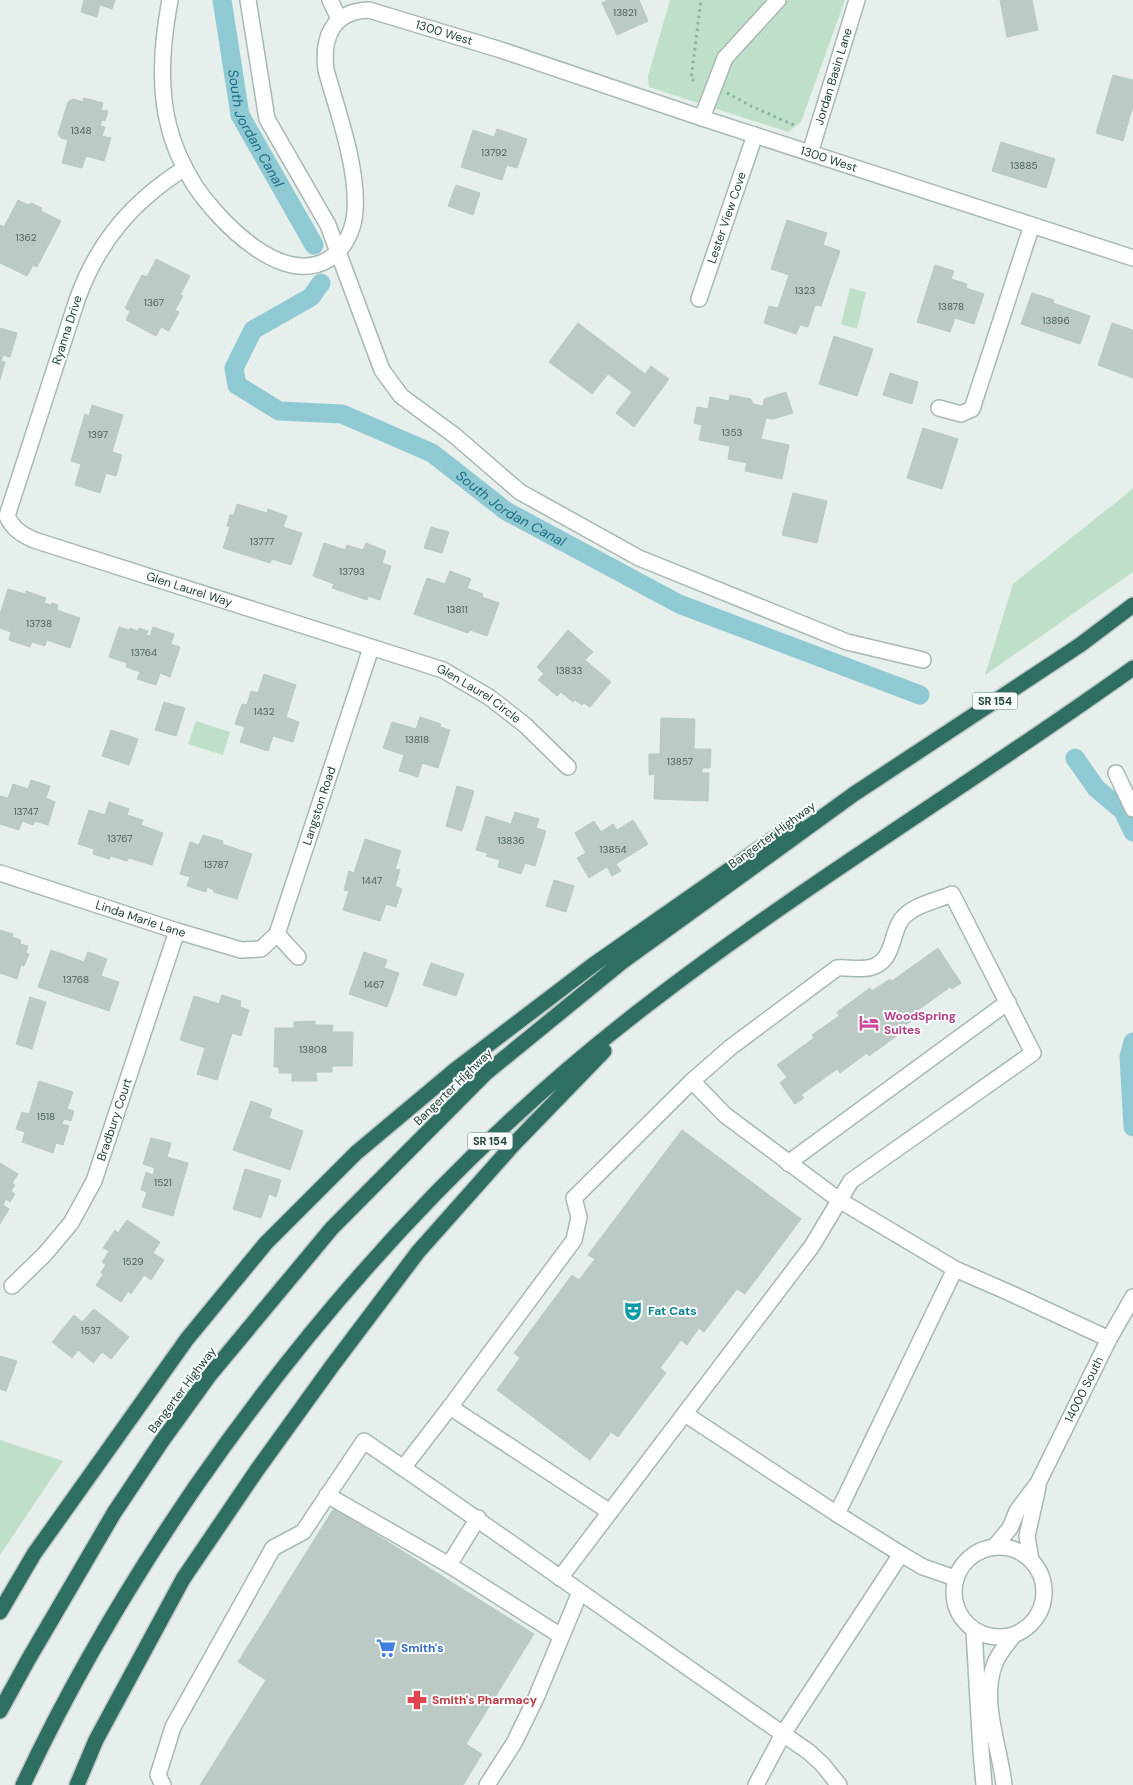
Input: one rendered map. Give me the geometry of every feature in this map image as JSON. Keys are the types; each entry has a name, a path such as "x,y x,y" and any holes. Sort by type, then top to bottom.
{"highway":[{"name":"Bangerter Highway","path":"0,1711 114,1513 162,1441 209,1376 332,1228 486,1073 622,962 854,794 1080,645 1133,605"},
{"name":"SR 154","path":"23,1785 56,1718 106,1626 159,1540 254,1404 370,1264 436,1193 511,1120 581,1059 650,1003 776,911 1133,668"},
{"path":"0,1612 34,1554 187,1339 266,1243 356,1154 455,1070 593,965 773,839 854,794"},
{"path":"77,1785 96,1740 184,1579 257,1470 332,1366 418,1252 513,1145 650,1003"}],"street":[{"path":"170,0 163,44 164,101 169,129 185,168 194,185 215,211 243,238 261,251 285,263 301,266 318,264 338,252 348,236 355,210 351,165 324,59 327,39 339,19 330,0"},
{"path":"248,0 267,119 328,225 382,370 401,396 454,435 520,492 639,558 848,642 923,660"},
{"path":"702,118 725,58 778,0"},
{"name":"Jordan Basin Lane","path":"810,153 857,0"},
{"name":"1300 West","path":"339,19 353,12 376,11 520,56 702,118 1133,258"},
{"name":"Lester View Cove","path":"699,299 755,135"},
{"name":"Ryanna Drive","path":"11,525 7,516 77,300 90,267 110,235 135,206 158,186 185,168"},
{"path":"939,408 961,414 972,409 1032,225"},
{"name":"Glen Laurel Way","path":"11,525 20,534 34,540 371,648"},
{"name":"Glen Laurel Circle","path":"371,648 443,670 489,697 525,725 568,767"},
{"name":"Langston Road","path":"277,934 371,648"},
{"path":"1116,773 1133,809"},
{"name":"Linda Marie Lane","path":"0,873 241,950 261,949 277,934"},
{"path":"402,1468 450,1407 574,1240 579,1217 574,1198 692,1081 731,1047 837,968 865,969 875,966 889,952 896,928 902,919 912,910 952,894 1033,1053 852,1181 812,1246 560,1578"},
{"name":"Bradbury Court","path":"12,1286 45,1254 71,1223 94,1181 177,931"},
{"path":"277,934 298,957"},
{"path":"788,1163 1008,1002"},
{"path":"692,1081 725,1115 839,1200 955,1269 1003,1289 1109,1340"},
{"path":"837,1514 955,1269"},
{"name":"14000 South","path":"995,1546 1010,1528 1017,1511 1038,1483 1109,1340 1133,1297"},
{"path":"450,1407 610,1512"},
{"path":"685,1414 901,1554 923,1567 955,1578"},
{"path":"162,1785 158,1775 173,1727 273,1548 303,1532 364,1441 478,1518 560,1578 809,1752 822,1764 839,1785"},
{"name":"14000 South","path":"1031,1560 1027,1536 1038,1483"},
{"path":"328,1495 449,1565 561,1636"},
{"path":"449,1565 478,1518"},
{"path":"995,1546 1014,1549 1031,1560 1043,1582 1043,1602 1035,1620 1026,1629 1014,1635 998,1638 982,1634 965,1623 958,1613 954,1602 953,1590 955,1578 961,1566 970,1556 982,1549 995,1546"},
{"path":"756,1785 783,1734 901,1554"},
{"path":"487,1785 514,1744 536,1698 580,1592"},
{"path":"974,1630 984,1785"},
{"path":"1004,1785 991,1709 990,1684 999,1654 1014,1635"}],"path":[{"path":"694,82 691,79 702,0"},
{"path":"727,93 796,126"}],"green space":[{"path":"670,0 845,0 801,122 788,132 649,87 648,76"},
{"path":"850,288 866,292 857,329 841,324"},
{"path":"1133,488 1133,572 985,675 1013,584"},
{"path":"196,721 230,732 223,755 188,744"},
{"path":"0,1440 63,1461 0,1555"}],"building":[{"path":"84,0 115,0 112,9 100,5 97,17 81,12"},
{"path":"608,0 639,0 648,21 617,35 602,3"},
{"path":"1000,0 1032,0 1038,30 1007,37"},
{"path":"1113,75 1133,80 1133,106 1123,141 1096,133"},
{"path":"84,98 103,103 101,110 108,111 105,121 102,120 100,126 105,127 102,136 111,138 104,161 86,156 82,168 62,163 68,140 61,138 58,134 68,102 73,99 83,102"},
{"path":"497,129 527,139 517,168 507,165 502,180 461,167 473,130 494,137"},
{"path":"1001,142 1055,159 1046,188 992,171"},
{"path":"456,185 480,193 473,215 448,206"},
{"path":"18,200 28,205 31,203 42,208 41,211 61,221 37,267 33,265 27,276 0,263 0,225 4,227"},
{"path":"787,220 827,233 823,245 840,251 821,306 815,305 808,327 800,325 796,334 764,323 769,306 778,308 789,275 771,269"},
{"path":"156,259 190,276 180,295 183,296 175,310 179,312 169,331 161,327 156,336 126,320 130,311 125,308 142,275 147,277"},
{"path":"935,265 954,271 951,279 967,284 966,288 984,294 974,324 955,318 950,332 917,322"},
{"path":"1032,293 1054,300 1053,303 1090,316 1080,344 1021,324"},
{"path":"578,323 645,374 651,366 669,379 634,427 616,413 632,392 608,374 592,394 549,362"},
{"path":"1112,323 1133,330 1133,378 1098,365"},
{"path":"0,328 17,333 10,357 3,355 1,361 5,362 0,380"},
{"path":"834,336 873,349 857,396 819,384"},
{"path":"890,373 918,382 912,404 883,395"},
{"path":"786,392 793,413 773,419 766,418 761,439 789,445 782,479 745,471 747,463 728,459 730,446 699,440 702,425 694,423 697,407 708,409 710,397 729,401 730,395 751,399 753,404 763,406 764,399"},
{"path":"92,405 123,415 112,452 122,455 116,476 106,473 100,493 75,485 81,464 71,461 85,414 89,416"},
{"path":"923,428 958,439 942,489 907,478"},
{"path":"793,493 827,501 817,543 782,535"},
{"path":"237,504 267,513 268,509 287,516 283,527 302,533 291,565 272,559 270,563 223,548 230,527 227,526 230,515 234,515"},
{"path":"431,527 449,532 442,553 424,548"},
{"path":"324,543 345,550 347,545 363,550 366,543 386,551 382,563 391,566 380,600 368,596 367,600 332,588 334,584 313,576"},
{"path":"450,571 471,579 467,588 483,594 482,597 499,603 487,636 470,630 468,633 414,614 427,578 445,584"},
{"path":"8,589 25,594 26,591 46,598 44,603 58,605 57,610 80,618 70,648 47,640 45,646 32,642 30,647 9,640 11,632 0,628 0,614"},
{"path":"119,627 138,631 139,628 148,631 146,635 150,636 153,627 174,634 171,644 180,647 170,677 160,673 156,685 137,679 140,672 126,667 127,663 109,657"},
{"path":"568,630 593,652 585,660 611,682 590,707 584,703 582,705 575,700 573,702 561,692 557,696 538,680 544,674 537,667"},
{"path":"264,674 296,685 286,717 299,722 293,742 273,736 268,751 240,742 245,727 235,724 242,704 247,705 251,691 258,693"},
{"path":"164,702 185,708 176,736 155,730"},
{"path":"420,717 441,724 440,727 450,730 438,768 422,763 418,777 399,771 404,755 383,748 392,722 416,729"},
{"path":"661,718 695,719 694,749 711,749 710,768 702,768 702,773 709,773 708,801 654,799 655,774 649,775 649,754 660,754"},
{"path":"111,730 138,739 129,765 102,756"},
{"path":"31,780 50,786 46,798 55,802 48,825 35,821 33,825 22,821 19,830 0,824 0,796 8,798 13,784 28,789"},
{"path":"457,786 474,791 462,831 446,826"},
{"path":"109,802 129,809 127,815 143,820 141,825 163,833 152,865 129,858 127,861 111,856 109,859 93,854 94,849 78,844 89,810 105,815"},
{"path":"515,812 539,819 536,828 546,831 535,866 525,863 521,874 498,867 500,860 486,856 488,853 476,850 486,816 511,824"},
{"path":"633,820 648,844 616,864 621,871 612,876 607,867 589,878 577,858 586,853 575,833 594,821 601,832 613,824 617,830"},
{"path":"203,835 223,841 222,844 252,854 237,899 213,892 214,890 207,887 206,892 187,886 190,877 180,874 190,842 199,845"},
{"path":"365,839 401,851 395,869 400,870 395,886 402,889 396,907 386,904 380,921 343,910 349,891 344,890 349,871 354,873"},
{"path":"554,880 574,886 566,912 546,906"},
{"path":"0,930 13,934 12,937 21,940 20,944 28,946 26,953 29,954 24,966 21,965 17,979 0,973"},
{"name":"WoodSpring Suites","path":"938,948 961,983 952,989 950,987 914,1013 917,1017 900,1029 902,1032 869,1056 867,1053 840,1073 837,1069 801,1095 804,1098 795,1104 780,1083 787,1077 777,1065 814,1038 812,1035 839,1016 837,1012 870,988 872,991 890,979 892,981"},
{"path":"51,950 84,962 88,952 107,959 101,976 119,982 109,1011 38,987"},
{"path":"364,952 387,960 384,968 399,973 387,1007 349,994"},
{"path":"431,963 464,974 456,996 423,985"},
{"path":"222,995 241,1001 240,1007 249,1010 241,1036 232,1033 217,1080 197,1074 205,1048 180,1040 194,996 219,1004"},
{"path":"30,997 46,1002 32,1049 16,1044"},
{"path":"315,1021 315,1025 333,1025 332,1032 353,1032 352,1066 332,1066 332,1072 316,1072 317,1081 292,1081 292,1073 279,1073 279,1067 274,1067 275,1028 294,1028 294,1022"},
{"path":"39,1081 73,1092 67,1109 74,1111 71,1121 64,1119 62,1124 69,1126 63,1145 56,1143 53,1153 22,1142 25,1132 16,1129 22,1112 29,1114"},
{"path":"251,1101 272,1109 269,1118 303,1131 290,1170 233,1150"},
{"name":"Fat Cats","path":"682,1130 801,1219 745,1294 737,1289 704,1332 699,1328 687,1345 681,1340 660,1368 666,1373 618,1437 611,1432 590,1460 497,1390 520,1358 514,1353 572,1275 579,1280 595,1259 588,1255"},
{"path":"151,1138 171,1143 167,1157 188,1163 173,1216 142,1207 147,1192 141,1190 146,1172 153,1175 155,1168 143,1164"},
{"path":"0,1163 18,1174 12,1183 15,1185 11,1191 15,1194 10,1202 6,1199 3,1205 9,1209 0,1224"},
{"path":"245,1169 281,1180 276,1197 269,1194 261,1218 233,1209"},
{"path":"127,1220 160,1242 153,1253 164,1260 151,1280 144,1275 131,1294 128,1291 121,1302 96,1285 103,1275 101,1272 106,1265 102,1262 109,1251 103,1248 115,1230 118,1233"},
{"path":"94,1309 129,1337 111,1359 102,1352 93,1363 78,1350 72,1358 52,1342 74,1315 82,1322"},
{"path":"0,1356 17,1361 6,1391 0,1389"},
{"name":"Smith's","path":"334,1508 534,1634 466,1744 482,1754 463,1785 200,1785 266,1680 238,1662"}],"waterway":[{"name":"South Jordan Canal","path":"222,0 240,115 314,245"},
{"name":"South Jordan Canal","path":"321,283 311,297 253,330 234,368 237,385 279,411 342,414 432,453 506,511 679,604 920,695"},
{"name":"South Jordan Canal","path":"1075,758 1096,788 1123,811 1133,832"},
{"name":"South Jordan Canal","path":"1133,1042 1129,1057 1133,1127"}],"place":[{"name":"WoodSpring Suites","path":"869,1023"},
{"name":"Fat Cats","path":"633,1311"},
{"name":"Smith's","path":"386,1648"},
{"name":"Smith's Pharmacy","path":"417,1700"}]}
